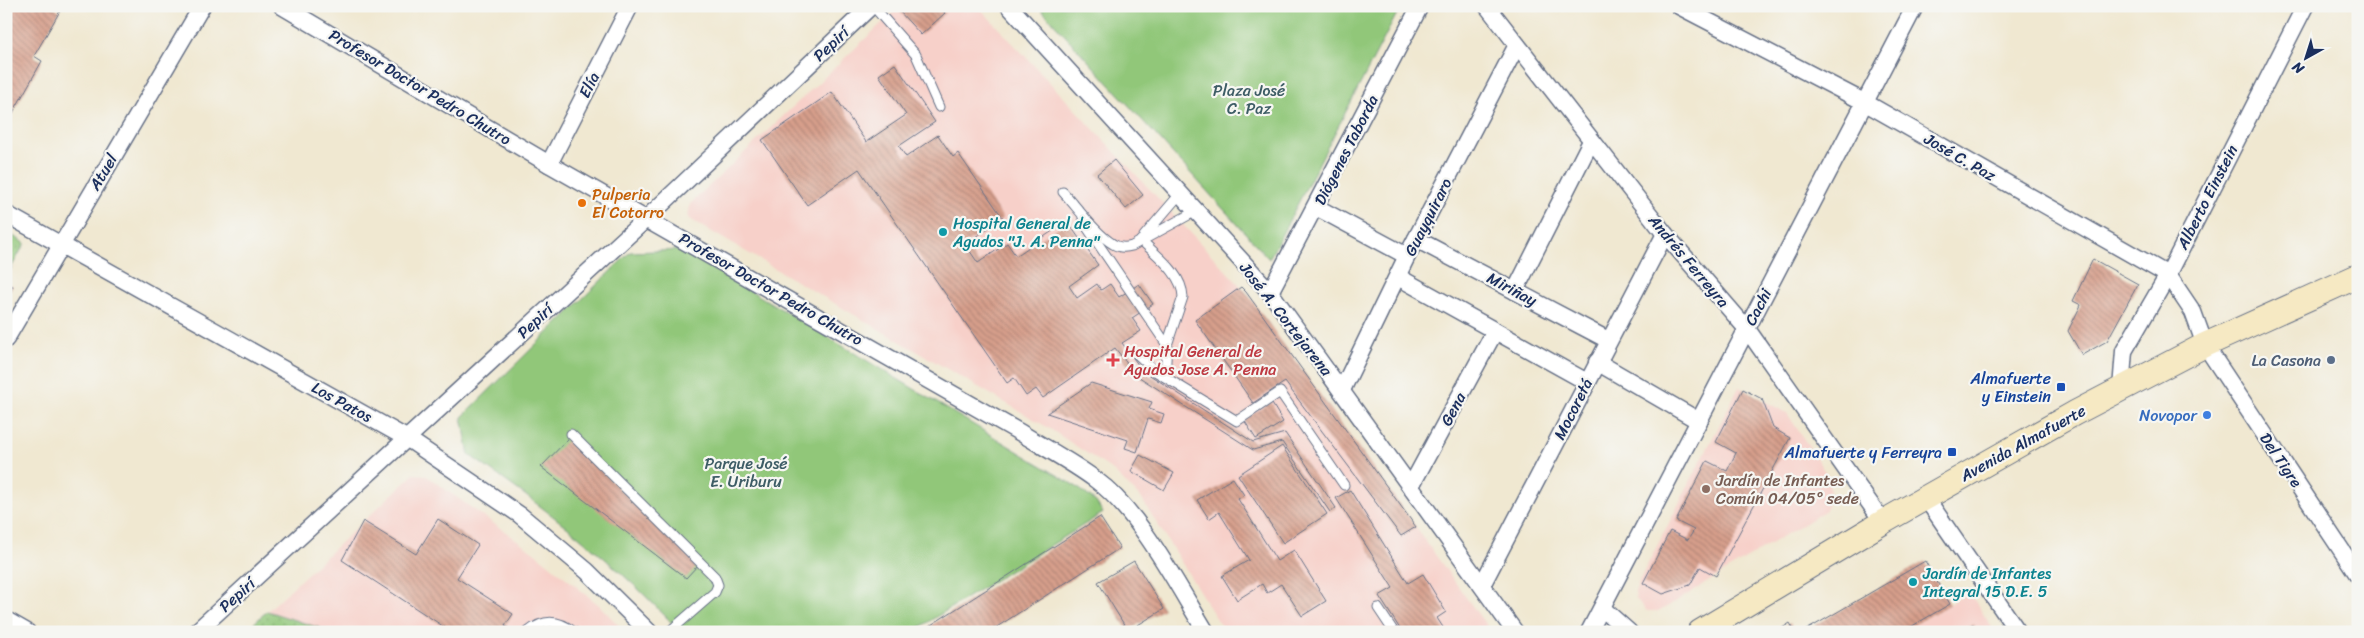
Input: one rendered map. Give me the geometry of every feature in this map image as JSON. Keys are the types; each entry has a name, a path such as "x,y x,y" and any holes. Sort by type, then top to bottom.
{"main road":[{"name":"Avenida Almafuerte","path":"1700,632 1883,522 2121,389 2205,345 2358,276"}],"street":[{"name":"Atuel","path":"6,339 60,244 202,6"},
{"name":"Profesor Doctor Pedro Chutro","path":"282,6 549,164 647,218 1020,433 1097,480 1129,513 1206,632"},
{"name":"Elía","path":"549,164 630,6"},
{"name":"Pepirí","path":"196,632 647,218 872,6"},
{"name":"José A. Cortejarena","path":"1009,6 1270,292 1516,632"},
{"name":"Diógenes Taborda","path":"1270,292 1420,6"},
{"name":"Andrés Ferreyra","path":"1487,6 1665,234 1747,329 1883,522"},
{"name":"José C. Paz","path":"1679,6 1864,102 2168,275 2193,312 2205,345"},
{"name":"Cachi","path":"1589,632 1915,6"},
{"name":"Alberto Einstein","path":"2121,389 2124,351 2168,275 2304,6"},
{"name":"Guayquiraro","path":"1342,390 1407,256 1517,45"},
{"path":"1515,291 1591,141"},
{"path":"1316,207 1407,256"},
{"name":"Los Patos","path":"6,214 408,439 520,516 587,570 649,632"},
{"name":"Mocoretá","path":"1482,584 1665,234"},
{"name":"Miriñay","path":"1416,239 1608,340"},
{"path":"1398,276 1587,382"},
{"name":"Gena","path":"1411,486 1495,331"},
{"name":"Del Tigre","path":"2205,345 2358,575"},
{"path":"1597,362 1699,421"},
{"path":"1926,498 2018,632"},
{"path":"1602,608 1629,632"},
{"path":"6,620 27,632"}],"lane":[{"path":"872,6 916,56 939,107"},
{"path":"1063,192 1114,245 1123,248 1132,246 1196,211"},
{"path":"1141,240 1180,194"},
{"path":"1081,212 1084,223 1167,345"},
{"path":"1141,240 1178,278 1183,287 1183,297 1167,345 1165,377"},
{"path":"1137,354 1165,377 1236,422 1280,392 1344,485"},
{"path":"571,434 715,576 718,585 715,592 670,632"},
{"path":"1378,608 1394,632"},
{"path":"528,632 539,622 548,621 574,632"}],"shaded area":[{"name":"Hospital General de Agudos Jose A. Penna","path":"900,6 978,6 1246,292 1491,632 1225,632 1141,498 1111,469 1047,427 688,218 690,204"},
{"path":"1739,387 1787,413 1827,475 1830,489 1826,510 1660,611 1647,611 1636,599 1635,592 1639,581"},
{"path":"414,474 425,475 534,552 599,605 625,632 245,632"},
{"path":"1969,592 1995,632 1902,632 1950,604"}],"green space":[{"name":"Plaza José C. Paz","path":"1038,6 1401,6 1269,259"},
{"path":"6,232 25,243 6,277"},
{"name":"Parque José E. Uriburu","path":"683,250 1077,487 1096,502 1103,513 912,632 680,632 632,583 580,538 525,495 469,455 462,417 630,252"},
{"path":"267,611 332,632 245,632"}],"building":[{"path":"6,6 51,6 60,11 34,56 42,61 6,125"},
{"path":"904,6 939,6 945,13 921,35 899,11"},
{"name":"Hospital General de Agudos \"J. A. Penna\"","path":"895,64 935,122 899,146 906,157 938,135 953,157 958,153 1003,218 965,244 978,263 1007,243 1016,256 1067,221 1098,265 1069,286 1077,298 1097,284 1101,290 1110,284 1119,297 1139,284 1153,304 1132,318 1141,331 1122,343 1142,370 1253,442 1285,433 1336,508 1330,512 1282,442 1253,450 1136,375 1115,348 1043,398 1036,389 1026,396 1014,378 1007,383 859,169 807,205 762,140 832,92 866,142 906,115 879,75"},
{"path":"1114,160 1143,195 1126,209 1097,174"},
{"path":"2093,259 2138,284 2107,341 2082,355 2068,331 2081,305 2073,301"},
{"path":"6,283 13,286 6,297"},
{"path":"1241,287 1416,527 1401,536 1285,382 1253,403 1195,320"},
{"path":"1091,383 1152,402 1149,409 1164,414 1161,423 1148,419 1137,452 1125,448 1128,440 1047,413"},
{"path":"1743,389 1762,399 1773,428 1790,438 1716,576 1700,567 1690,585 1663,594 1643,583 1670,531 1688,540 1694,530 1676,521 1707,461 1727,471 1736,453 1716,442"},
{"path":"1271,402 1283,422 1256,439 1244,420"},
{"path":"569,438 698,565 686,578 541,467"},
{"path":"1282,446 1327,514 1283,543 1238,475"},
{"path":"1140,455 1174,473 1164,490 1131,471"},
{"path":"1233,478 1244,495 1238,499 1277,561 1294,550 1326,601 1302,616 1281,584 1267,593 1262,584 1237,600 1222,576 1249,560 1219,512 1209,519 1197,500"},
{"path":"1350,490 1408,583 1423,574 1446,612 1437,618 1446,632 1402,632 1379,596 1393,588 1336,498"},
{"path":"1100,517 1120,548 989,632 920,632"},
{"path":"438,519 478,545 457,578 513,614 505,626 514,632 452,632 342,560 363,521 416,554"},
{"path":"1134,561 1164,609 1128,631 1098,582"},
{"name":"Jardín de Infantes Integral 15 D.E. 5","path":"1925,561 1950,604 1902,632 1803,632"},
{"path":"1790,623 1795,632 1776,632"},
{"path":"1973,624 1978,632 1961,632"}],"place":[{"name":"Pulperia El Cotorro","path":"582,203"},
{"name":"Hospital General de Agudos \"J. A. Penna\"","path":"943,232"},
{"name":"Hospital General de Agudos Jose A. Penna","path":"1113,360"},
{"name":"La Casona","path":"2331,360"},
{"name":"Almafuerte y Einstein","path":"2061,387"},
{"name":"Novopor","path":"2207,415"},
{"name":"Almafuerte y Ferreyra","path":"1952,452"},
{"name":"Jardín de Infantes Común 04/05° sede","path":"1706,489"},
{"name":"Jardín de Infantes Integral 15 D.E. 5","path":"1913,582"}]}
